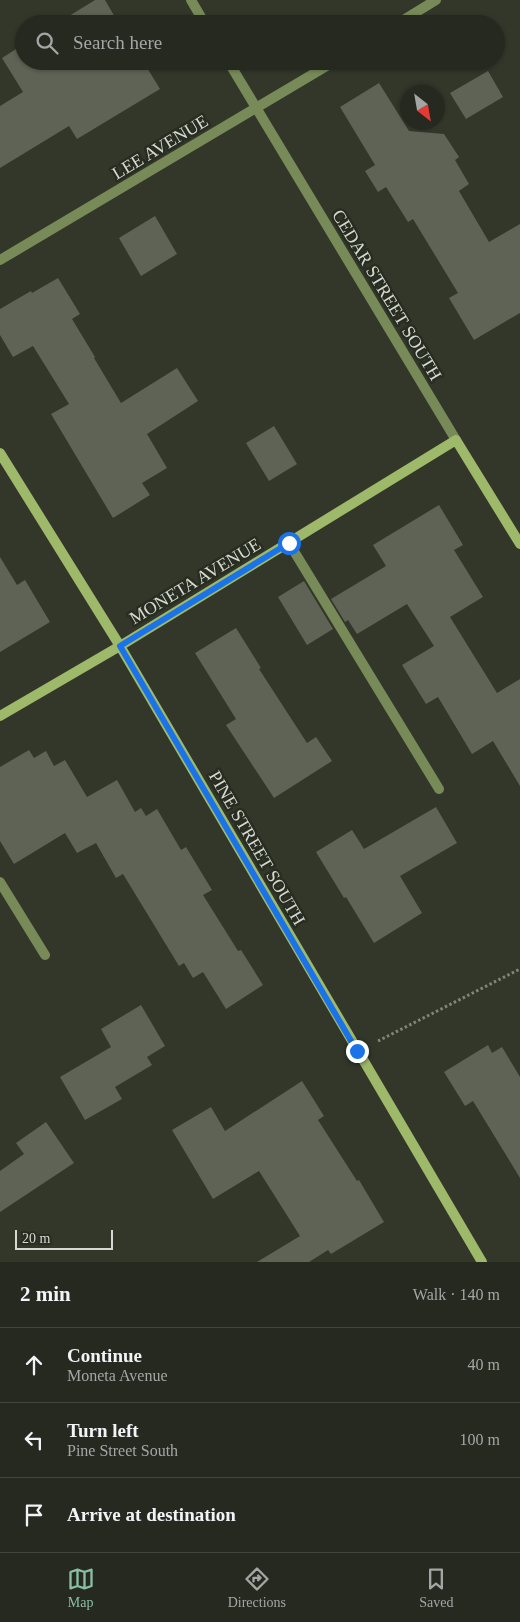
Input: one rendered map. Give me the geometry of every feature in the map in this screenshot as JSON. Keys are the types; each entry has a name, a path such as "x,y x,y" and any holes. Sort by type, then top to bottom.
{"street":[{"path":"191,0 200,15"},
{"path":"412,15 436,0"},
{"name":"CEDAR STREET SOUTH","path":"233,70 520,544"},
{"name":"LEE AVENUE","path":"0,260 320,70"},
{"name":"MONETA AVENUE","path":"0,716 120,646 456,440"},
{"name":"PINE STREET SOUTH","path":"0,453 120,646 482,1262"},
{"path":"289,543 439,789"},
{"path":"0,882 45,956"}],"path":[{"path":"357,1051 520,969"}],"building":[{"path":"95,0 105,0 114,15 71,15"},
{"path":"15,50 15,70 148,70 160,89 77,139 69,126 0,168 0,106 23,92 2,58"},
{"path":"488,71 503,97 466,119 450,93"},
{"path":"379,83 400,117 400,130 444,134 459,157 455,160 469,184 459,191 489,242 520,224 520,313 474,340 449,298 458,293 413,219 408,222 386,187 378,192 365,171 375,165 340,107"},
{"path":"155,216 177,254 141,276 119,238"},
{"path":"58,278 80,314 72,319 121,403 177,368 198,401 147,434 167,468 142,483 150,495 113,518 51,414 69,404 33,346 13,357 0,335 0,309"},
{"path":"274,426 297,464 269,481 246,443"},
{"path":"439,505 463,545 454,550 483,597 450,617 497,693 520,679 520,786 493,741 472,754 438,697 426,704 402,665 434,646 407,604 357,634 348,620 345,622 331,599 386,566 373,545"},
{"path":"0,557 17,585 25,580 50,622 0,652"},
{"path":"304,581 333,629 307,645 278,597"},
{"path":"236,628 261,668 259,669 307,743 316,737 332,761 274,798 226,725 236,719 195,653"},
{"path":"29,750 34,758 46,751 54,766 65,760 87,797 117,780 135,812 141,808 146,816 157,809 181,850 186,847 212,890 203,895 238,951 241,950 263,985 226,1009 203,972 193,978 184,963 179,966 123,874 116,878 96,843 77,853 65,833 14,864 0,841 0,767"},
{"path":"436,807 457,843 400,876 422,913 374,943 316,852 352,830 364,849"},
{"path":"141,1005 165,1046 147,1057 152,1065 115,1087 122,1099 85,1120 60,1077 111,1047 101,1029"},
{"path":"488,1045 492,1053 502,1047 520,1077 520,1178 473,1101 465,1106 444,1072"},
{"path":"302,1081 324,1116 318,1120 357,1181 359,1180 384,1222 331,1254 328,1250 309,1262 257,1262 300,1236 259,1171 213,1199 172,1130 211,1107 225,1131"},
{"path":"46,1122 74,1163 0,1212 0,1171 24,1154 16,1143"}],"route":[{"path":"289,543 120,646 357,1051"}]}
